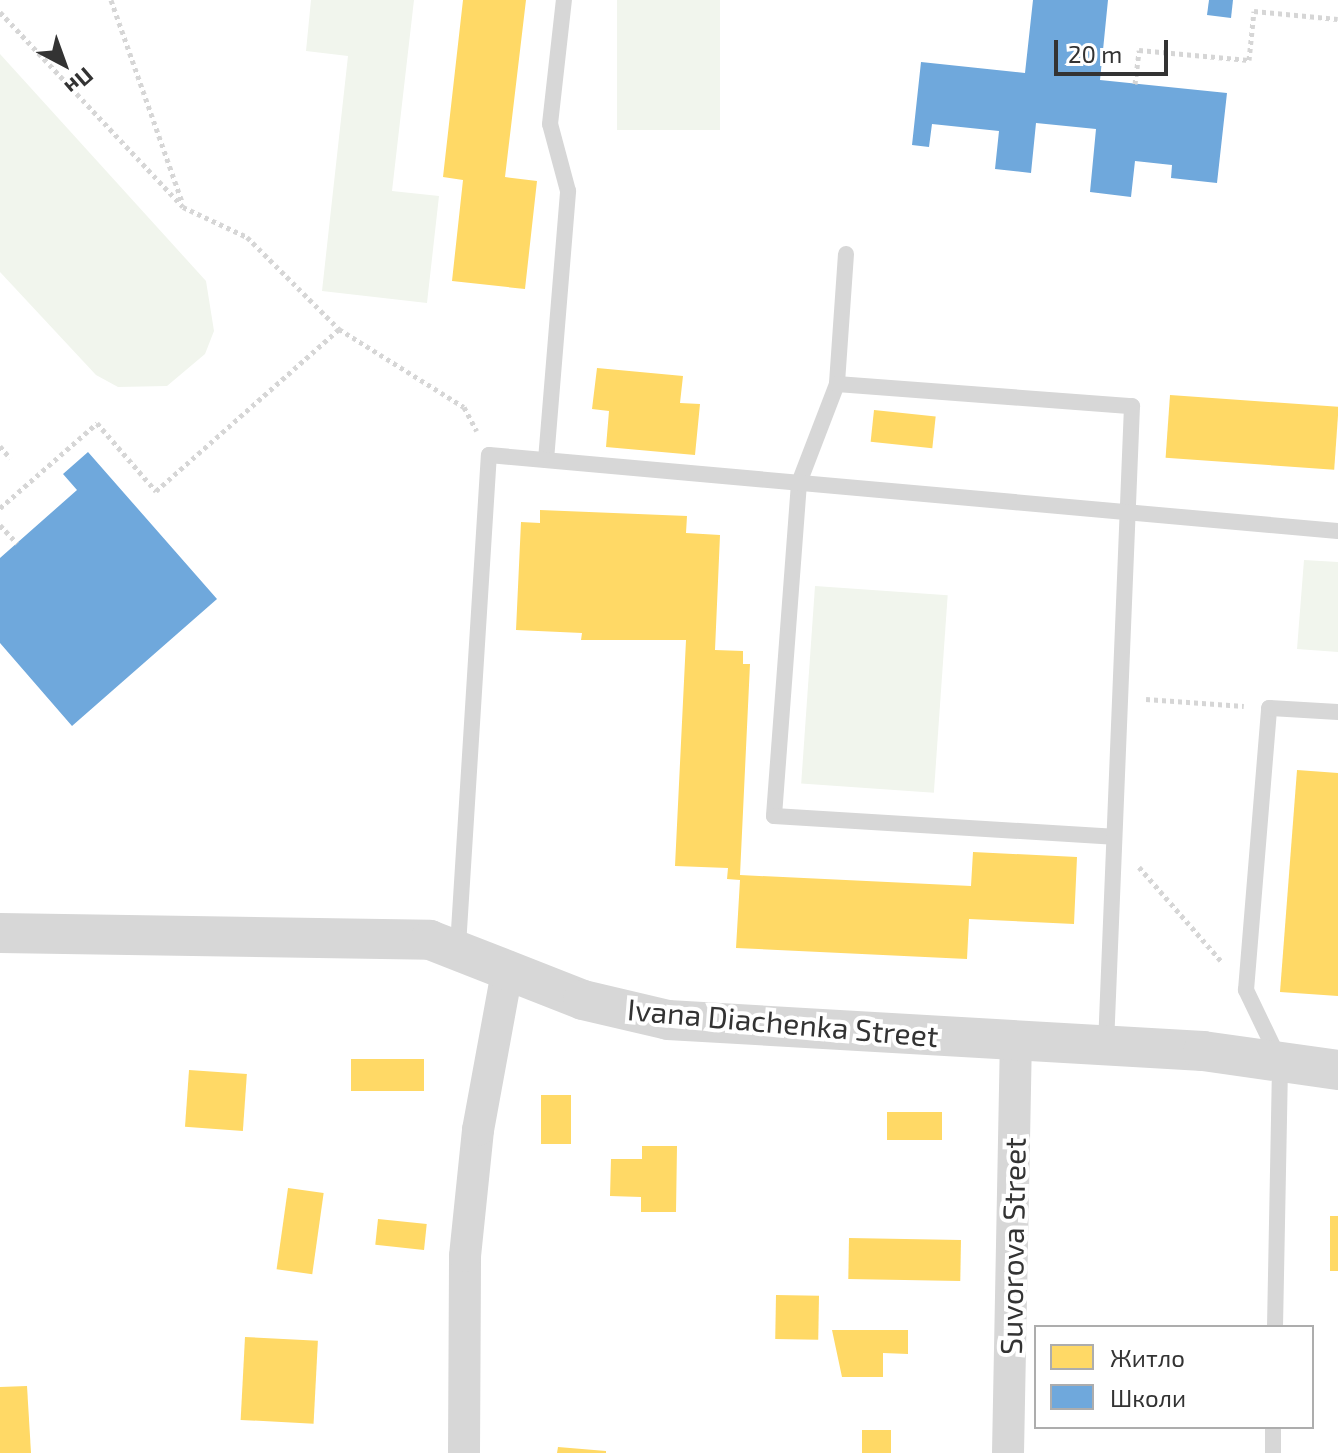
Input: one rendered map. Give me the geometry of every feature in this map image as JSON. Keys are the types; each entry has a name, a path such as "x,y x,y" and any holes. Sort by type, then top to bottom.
{"street":[{"name":"Ivana Diachenka Street","path":"0,933 458,946 583,1000 668,1020 1106,1045 1280,1061 1338,1070"},
{"path":"464,1453 465,1256 478,1130 508,967"},
{"name":"Suvorova Street","path":"1008,1453 1016,1040"}],"lane":[{"path":"546,460 568,191 550,124 564,0"},
{"path":"846,254 837,384 799,483 774,816 1113,837"},
{"path":"837,384 1132,406 1117,697 1106,1045"},
{"path":"458,946 489,455 1338,531"},
{"path":"1275,1325 1280,1061 1246,990 1269,708 1338,712"},
{"path":"1273,1429 1273,1453"}],"path":[{"path":"111,0 183,207"},
{"path":"1135,84 1139,50 1249,60 1254,11 1338,19"},
{"path":"0,12 183,207 247,237 339,329 464,407 489,455"},
{"path":"0,508 97,423 156,491 339,329"},
{"path":"0,446 10,458"},
{"path":"0,525 17,543"},
{"path":"1117,697 1269,708"},
{"path":"1113,837 1246,990"}],"shaded area":[{"path":"311,0 414,0 392,191 439,196 427,303 322,291 348,56 306,51"},
{"path":"617,0 720,0 720,130 617,130"},
{"path":"0,54 206,281 214,331 205,354 167,386 118,387 96,375 0,272"},
{"path":"1304,560 1338,562 1338,652 1297,649"},
{"path":"815,586 948,595 934,793 801,784"}],"building: Житло":[{"path":"463,0 526,0 505,177 537,181 525,289 452,281 463,180 443,177"},
{"path":"597,368 683,376 680,403 700,404 695,455 606,447 609,411 592,409"},
{"path":"1170,395 1338,407 1334,470 1166,458"},
{"path":"874,410 936,416 932,448 871,442"},
{"path":"540,510 687,516 686,533 720,535 715,650 743,651 743,664 750,664 740,875 971,886 973,852 1077,857 1074,924 969,919 967,959 736,948 740,880 727,879 728,868 675,866 686,640 581,640 582,633 516,630 521,522 540,523"},
{"path":"1297,770 1338,773 1338,996 1280,992"},
{"path":"351,1059 424,1059 424,1091 351,1091"},
{"path":"189,1070 247,1074 243,1131 185,1127"},
{"path":"541,1095 571,1095 571,1144 541,1144"},
{"path":"887,1112 942,1112 942,1140 887,1140"},
{"path":"642,1146 677,1146 676,1212 641,1212 641,1197 610,1196 611,1159 642,1159"},
{"path":"288,1188 324,1193 312,1274 277,1269"},
{"path":"1330,1216 1338,1216 1338,1271 1330,1271"},
{"path":"378,1219 427,1224 424,1250 375,1245"},
{"path":"849,1238 961,1240 960,1281 848,1279"},
{"path":"776,1295 819,1296 818,1340 775,1339"},
{"path":"832,1330 908,1330 908,1354 883,1353 883,1377 842,1377"},
{"path":"245,1337 318,1341 314,1424 241,1420"},
{"path":"27,1386 31,1453 0,1453 0,1387"},
{"path":"862,1430 891,1430 891,1453 862,1453"},
{"path":"558,1447 606,1451 606,1453 557,1453"}],"building: Школи":[{"path":"1033,0 1108,0 1100,80 1227,93 1217,183 1171,178 1172,165 1135,161 1131,197 1090,192 1096,129 1036,123 1031,173 995,169 999,131 932,124 929,147 912,145 921,62 1025,73"},
{"path":"1209,0 1233,0 1231,18 1207,15"},
{"path":"88,452 217,599 72,726 0,643 0,558 77,490 63,474"}]}
